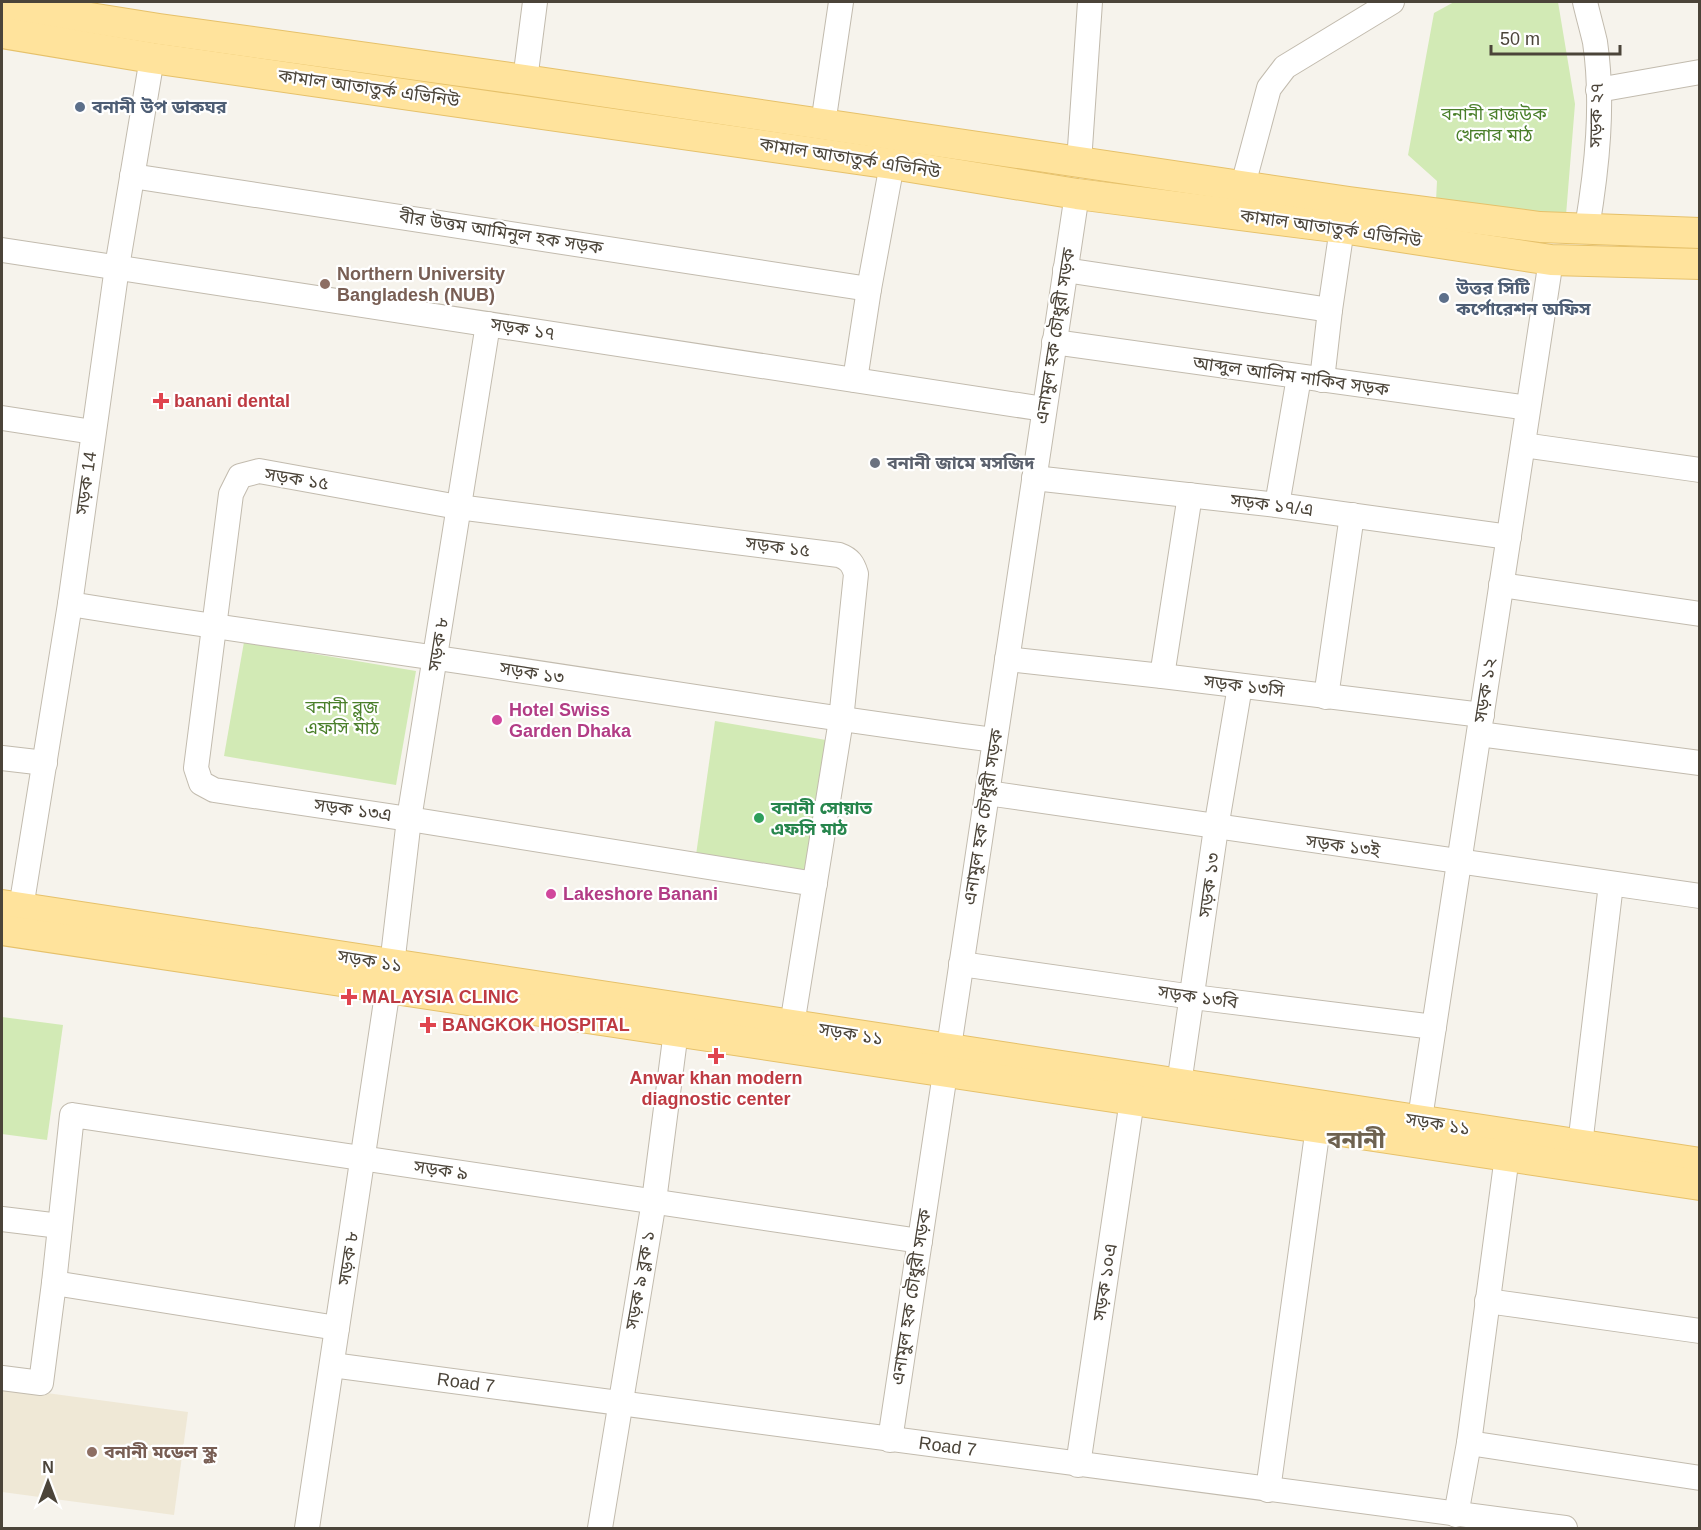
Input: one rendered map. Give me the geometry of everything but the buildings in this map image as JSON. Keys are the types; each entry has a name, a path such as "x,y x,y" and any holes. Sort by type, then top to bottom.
{"main road":[{"name":"কামাল আতাতুর্ক এভিনিউ","path":"4,11 159,29 525,80 1540,227 1700,232"},
{"name":"কামাল আতাতুর্ক এভিনিউ","path":"4,11 152,58 892,164 1077,194 1342,228 1551,260 1700,264"},
{"path":"1077,194 1079,162"},
{"path":"1581,261 1587,228"},
{"name":"সড়ক ১১","path":"10,919 390,976 792,1025 1132,1100 1318,1128 1418,1132 1580,1145 1700,1163"},
{"name":"সড়ক ১১","path":"390,976 676,1031 1179,1084 1418,1132 1507,1156 1700,1185"}],"street":[{"path":"525,80 535,2"},
{"path":"823,124 842,2"},
{"path":"1079,162 1090,2"},
{"path":"1243,185 1269,88 1285,67 1392,2"},
{"name":"সড়ক ২৭","path":"1585,2 1594,42 1598,90 1595,176 1587,228"},
{"name":"সড়ক 14","path":"10,919 45,763 70,604 117,267 152,58"},
{"path":"1598,90 1700,72"},
{"path":"855,380 892,164"},
{"name":"বীর উত্তম আমিনুল হক সড়ক","path":"132,176 869,289"},
{"name":"এনামুল হক চৌধুরী সড়ক","path":"890,1440 1077,194"},
{"path":"1277,505 1330,310 1342,228"},
{"name":"সড়ক ১৭","path":"2,250 1044,409"},
{"name":"সড়ক ১২","path":"1418,1132 1551,260"},
{"path":"1065,270 1330,310"},
{"name":"সড়ক ৮","path":"307,1528 390,976 409,819 488,324"},
{"name":"আব্দুল আলিম নাকিব সড়ক","path":"1054,342 1528,408"},
{"path":"2,418 93,432"},
{"path":"1523,445 1700,470"},
{"name":"সড়ক ১৫","path":"240,476 259,471 458,507 810,551 846,558 853,564 856,574 841,720 792,1025"},
{"name":"সড়ক ১৩এ","path":"240,476 231,495 196,768 201,783 214,790 815,884"},
{"name":"সড়ক ১৭/এ","path":"1034,478 1277,505 1509,537"},
{"path":"1162,676 1190,495"},
{"path":"1326,697 1352,515"},
{"path":"1502,585 1700,614"},
{"name":"সড়ক ১৩","path":"70,604 215,628 436,658 841,720 995,740"},
{"name":"সড়ক ১৩সি","path":"1007,659 1326,697 1700,763"},
{"name":"সড়ক ১৩","path":"1179,1084 1216,828 1240,686"},
{"path":"2,758 45,763"},
{"name":"সড়ক ১৩ই","path":"987,794 1700,896"},
{"path":"1580,1145 1611,884"},
{"name":"সড়ক ১৩বি","path":"961,964 1193,997 1434,1027"},
{"name":"সড়ক ৯ ব্লক ১","path":"600,1528 654,1201 676,1031"},
{"name":"সড়ক ১০এ","path":"1078,1465 1132,1100"},
{"name":"সড়ক ৯","path":"60,1226 72,1115 920,1241"},
{"path":"1268,1490 1318,1128"},
{"path":"1456,1515 1469,1443 1507,1156"},
{"path":"2,1219 60,1226 41,1383 2,1378"},
{"path":"54,1282 337,1328"},
{"path":"1487,1301 1700,1331"},
{"name":"Road 7","path":"332,1365 1565,1528"},
{"path":"1469,1443 1700,1478"}],"shaded area":[{"name":"বনানী মডেল স্কুল","path":"2,1387 188,1412 174,1515 2,1492"}],"green space":[{"name":"বনানী রাজউক খেলার মাঠ","path":"1454,2 1558,2 1575,104 1566,215 1436,201 1437,181 1408,155 1434,13"},
{"name":"বনানী ব্লুজ এফসি মাঠ","path":"244,642 416,671 396,785 224,756"},
{"name":"বনানী সোয়াত এফসি মাঠ","path":"715,721 826,740 810,872 696,855"},
{"path":"2,1017 63,1025 47,1140 2,1134"}],"place":[{"name":"বনানী উপ ডাকঘর","path":"80,107"},
{"name":"Northern University Bangladesh (NUB)","path":"325,284"},
{"name":"উত্তর সিটি কর্পোরেশন অফিস","path":"1444,298"},
{"name":"banani dental","path":"161,401"},
{"name":"বনানী জামে মসজিদ","path":"875,463"},
{"name":"Hotel Swiss Garden Dhaka","path":"497,720"},
{"name":"বনানী সোয়াত এফসি মাঠ","path":"759,818"},
{"name":"Lakeshore Banani","path":"551,894"},
{"name":"MALAYSIA CLINIC","path":"349,997"},
{"name":"BANGKOK HOSPITAL","path":"428,1025"},
{"name":"Anwar khan modern diagnostic center","path":"716,1056"},
{"name":"বনানী মডেল স্কুল","path":"92,1452"}],"district":[{"name":"বনানী","path":"1356,1139"}]}
